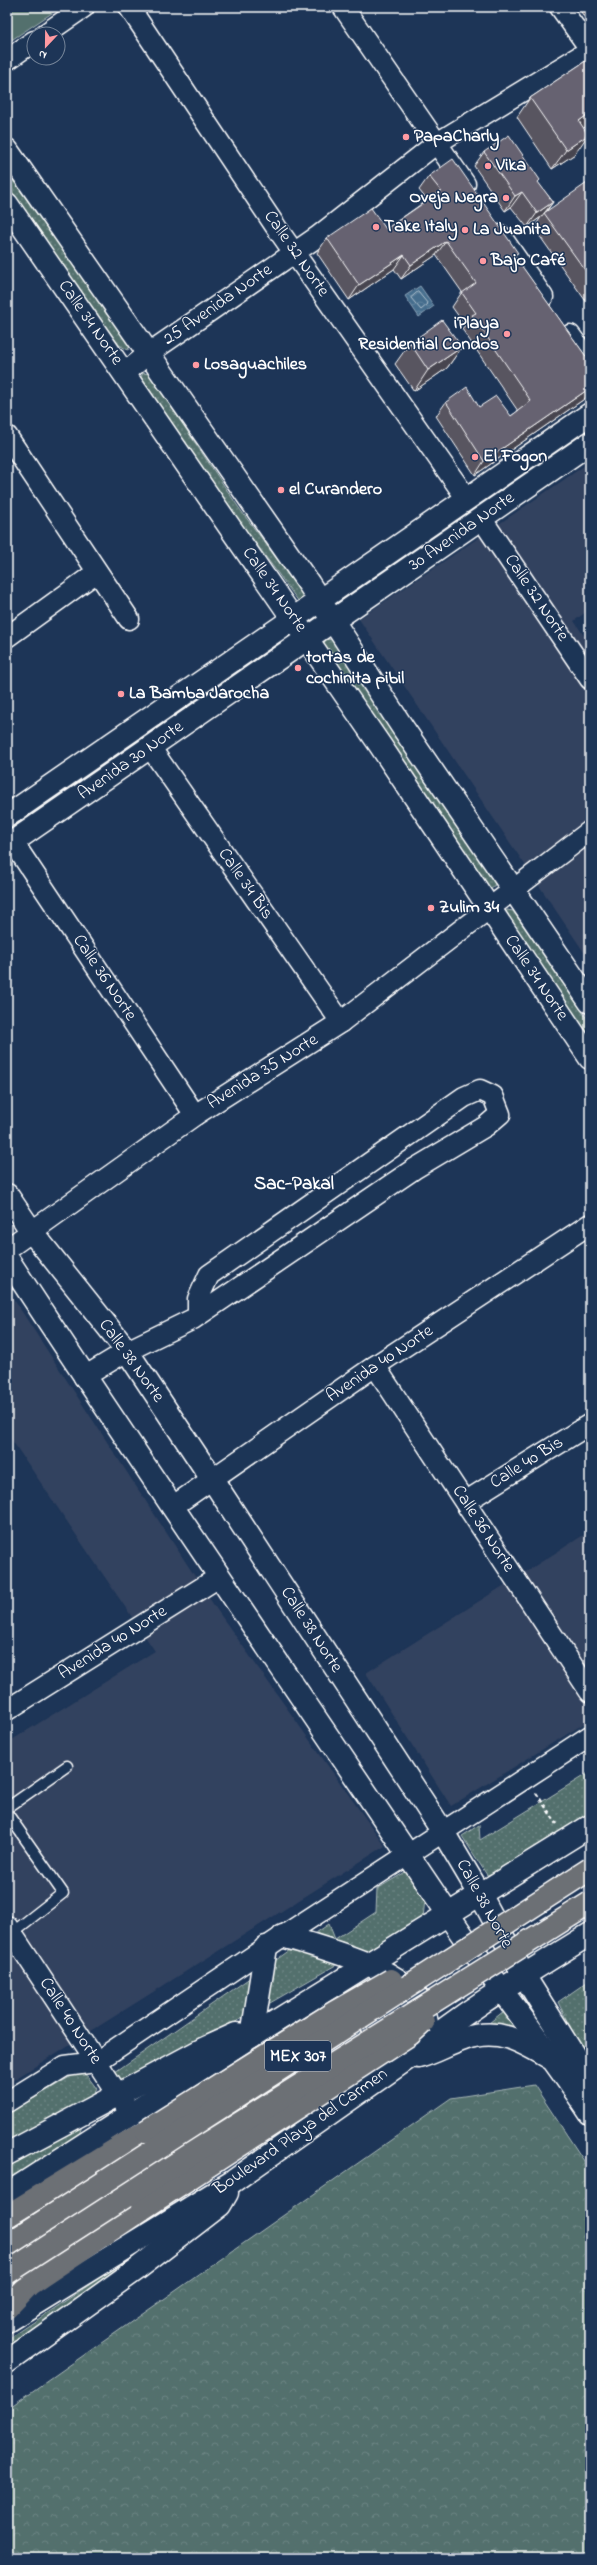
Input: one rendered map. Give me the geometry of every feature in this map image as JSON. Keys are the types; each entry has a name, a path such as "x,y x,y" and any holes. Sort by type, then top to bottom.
{"highway":[{"name":"MEX 307","path":"7,2245 590,1868"},
{"name":"MEX 307","path":"7,2273 199,2149 590,1903"},
{"path":"7,2216 139,2123 383,1984 424,1963 452,1956"},
{"path":"7,2308 30,2284 410,2034 471,1978"}],"main road":[{"name":"Calle 34 Norte","path":"7,150 321,601 403,728 514,888 590,1002"},
{"name":"Calle 34 Norte","path":"7,204 308,640 489,906 590,1058"},
{"path":"467,499 590,414"},
{"name":"30 Avenida Norte","path":"334,622 590,443"},
{"name":"30 Avenida Norte","path":"321,601 467,499"},
{"name":"Avenida 30 Norte","path":"7,816 321,601"},
{"name":"Avenida 30 Norte","path":"10,844 334,622"},
{"name":"Calle 38 Norte","path":"7,1195 32,1232 127,1351 212,1479 443,1832 481,1896 524,1975 590,2081"},
{"name":"Calle 38 Norte","path":"7,1258 84,1377 218,1577 409,1854 449,1916 556,2062 590,2113"},
{"path":"7,2194 139,2123 252,2036 449,1916 590,1826"},
{"name":"Boulevard Playa del Carmen","path":"7,2321 232,2182 407,2059 432,2038 524,1975 590,1934"},
{"path":"252,2036 275,1942 370,1964 395,1979 421,2003 429,2029 407,2059"},
{"path":"7,2154 236,2034 252,2036"},
{"path":"407,2059 430,2054 463,2039 483,2034 515,2038 556,2062"},
{"path":"7,2362 137,2269 220,2205 232,2182"}],"street":[{"path":"57,26 84,7"},
{"name":"Calle 32 Norte","path":"129,7 295,252 467,499"},
{"path":"343,7 477,201"},
{"path":"560,7 590,49"},
{"path":"7,60 26,47"},
{"name":"25 Avenida Norte","path":"125,373 149,353 295,252 437,143 590,49"},
{"path":"491,221 590,362"},
{"path":"7,436 129,620"},
{"name":"Calle 32 Norte","path":"481,518 590,679"},
{"path":"7,637 97,572"},
{"name":"Calle 34 Bis","path":"150,747 341,1022"},
{"name":"Avenida 35 Norte","path":"7,1249 195,1115 341,1022 489,906 590,831"},
{"name":"Calle 36 Norte","path":"10,844 195,1115"},
{"path":"84,1377 127,1351 198,1315 414,1169 498,1118 500,1110 493,1096 480,1090 464,1097 209,1275 198,1299 198,1315"},
{"name":"Avenida 40 Norte","path":"172,1507 375,1366 590,1224"},
{"name":"Calle 36 Norte","path":"375,1366 590,1692"},
{"name":"Calle 40 Bis","path":"465,1502 590,1424"},
{"name":"Avenida 40 Norte","path":"7,1710 218,1577"},
{"path":"7,2102 65,2066 96,2062 275,1942 590,1736"},
{"name":"Calle 40 Norte","path":"9,1930 118,2095 139,2123"}],"lane":[{"path":"7,1808 67,1766"},
{"path":"7,1813 63,1893 9,1930"}],"shaded area":[{"path":"590,462 590,609 574,621 590,645 590,961 359,619"},
{"path":"7,1289 217,1610 385,1846 7,2084 7,1743 155,1651 7,1433"},
{"path":"590,1531 590,1720 451,1806 366,1673"}],"green space":[{"path":"7,7 61,7 32,26 26,26 26,30 7,43"},
{"path":"7,172 130,345 128,350 119,345 7,185"},
{"path":"143,373 149,374 239,508 309,602 302,606 232,511 141,377"},
{"path":"590,425 590,430 346,599 339,602 341,598"},
{"path":"289,634 291,637 7,835 7,829"},
{"path":"326,639 332,640 494,881 495,885 491,888 485,883 324,643"},
{"path":"507,910 513,911 590,1023 590,1038 506,915"},
{"path":"590,1772 590,1814 496,1873 487,1875 462,1836 479,1825 480,1840"},
{"path":"407,1871 425,1899 423,1918 363,1953 310,1937 329,1924 335,1939 376,1912 377,1889"},
{"path":"294,1947 341,1962 263,2007 272,1963"},
{"path":"254,1975 247,2016 122,2082 115,2072"},
{"path":"590,1980 590,2062 578,2044 558,2002"},
{"path":"504,2011 516,2028 484,2027"},
{"path":"80,2071 88,2077 97,2089 91,2100 7,2146 7,2114"},
{"path":"534,2085 590,2170 590,2558 7,2558 7,2409 451,2098"},
{"path":"78,2124 82,2126 79,2135 7,2180 7,2163"},
{"path":"122,2263 126,2265 7,2352 7,2340"}],"water":[{"path":"420,286 434,306 419,317 405,296"}],"building":[{"path":"590,58 590,113 579,121 588,135 566,150 530,98"},
{"path":"509,135 540,180 538,182 553,202 537,213 522,192 515,196 484,152"},
{"path":"453,159 518,253 514,255 590,362 590,388 484,461 446,402 467,387 479,407 496,396 511,416 531,401 472,315 476,313 462,293 476,283 446,241 411,265 404,255 359,285 327,238 371,208 386,229 441,191 429,176"},
{"path":"587,183 590,188 590,277 544,213"},
{"path":"442,320 462,347 428,370 410,343"}],"place":[{"name":"PapaCharly","path":"406,137"},
{"name":"Vika","path":"488,166"},
{"name":"Oveja Negra","path":"506,198"},
{"name":"Take Italy","path":"376,227"},
{"name":"La Juanita","path":"465,230"},
{"name":"Bajo Café","path":"483,261"},
{"name":"iPlaya Residential Condos","path":"507,334"},
{"name":"Losaguachiles","path":"196,365"},
{"name":"El Fogon","path":"475,457"},
{"name":"el Curandero","path":"281,490"},
{"name":"tortas de cochinita pibil","path":"298,668"},
{"name":"La Bamba Jarocha","path":"121,694"},
{"name":"Zulim 34","path":"431,908"}],"district":[{"name":"Sac-Pakal","path":"294,1184"}]}
